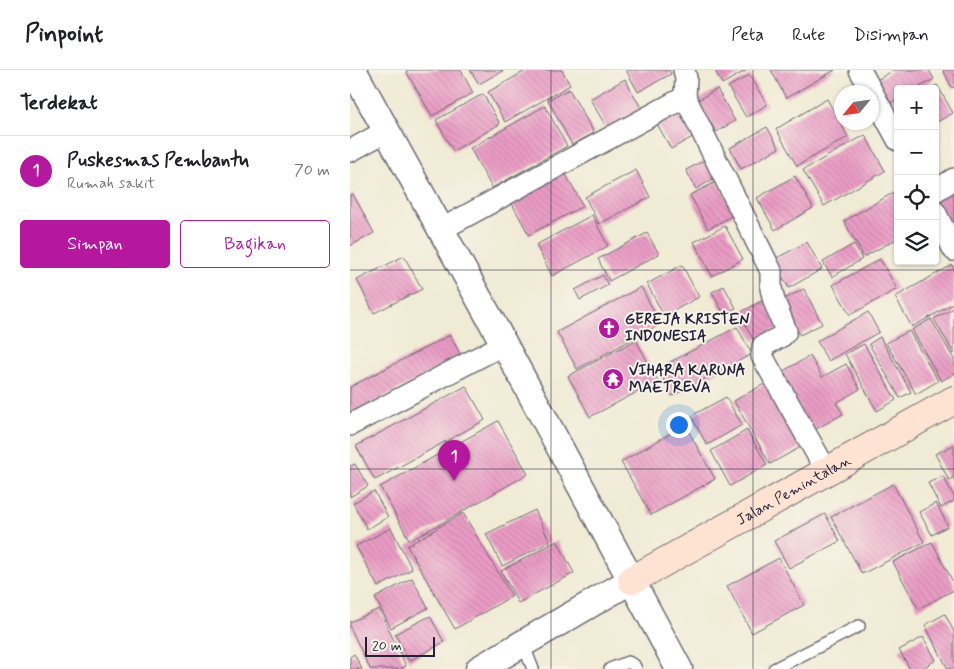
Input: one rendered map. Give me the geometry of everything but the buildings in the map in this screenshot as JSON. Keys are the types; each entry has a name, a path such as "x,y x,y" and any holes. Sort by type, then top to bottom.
{"main road":[{"name":"Jalan Pemintalan","path":"632,580 954,400"}],"street":[{"path":"353,70 442,229 679,669"},
{"path":"684,70 686,78 685,97 771,271 771,288 774,301 786,332 763,346 762,356 827,472"},
{"path":"860,70 894,133"},
{"path":"442,229 685,97"},
{"path":"350,151 386,131"},
{"path":"939,188 954,179"},
{"path":"939,220 954,250"},
{"path":"350,425 504,344"},
{"path":"479,669 632,580"}],"lane":[{"path":"774,669 859,626"},
{"path":"523,644 533,669"},
{"path":"610,669 628,662 634,665 636,669"}],"place":[{"name":"GEREJA KRISTEN INDONESIA","path":"609,328"},
{"name":"VIHARA KARUNA MAETREVA","path":"613,379"},
{"name":"Puskesmas Pembantu","path":"454,481"}]}
